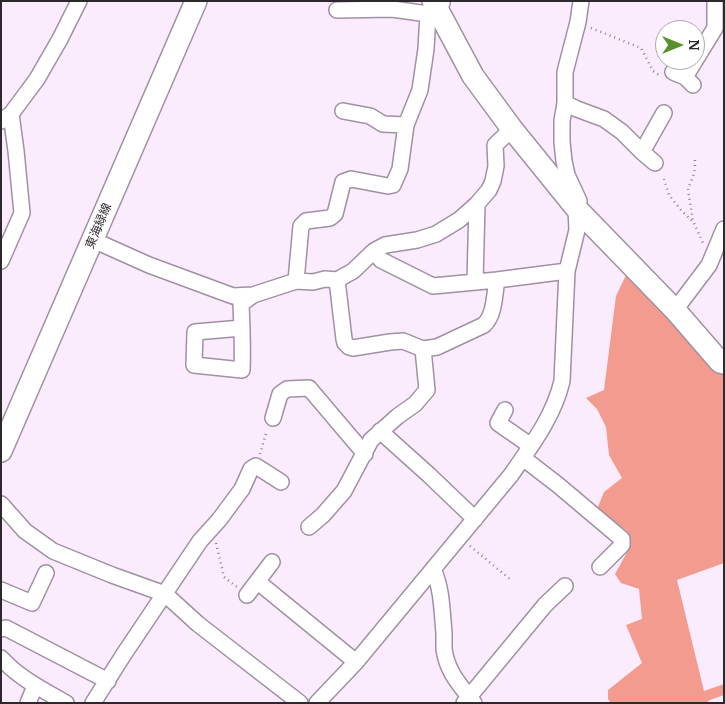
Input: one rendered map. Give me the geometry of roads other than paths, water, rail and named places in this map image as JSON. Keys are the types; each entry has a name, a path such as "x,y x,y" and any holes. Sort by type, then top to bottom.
{"main road":[{"name":"東海緑線","path":"1,451 196,1"},
{"path":"435,7 474,76 512,129 576,208 675,310 720,362 724,363"}],"street":[{"path":"1,261 22,213 16,151 6,117 37,79 79,1"},
{"path":"317,703 356,662 511,475 547,419 559,395 562,381 567,271 577,230 576,208 579,201 564,161 562,121 565,103 565,72 578,22 581,1"},
{"path":"296,281 301,226 306,221 330,218 335,214 343,182 351,179 388,186 393,185 400,169 406,125 420,90 435,7 337,10"},
{"path":"684,78 715,28 718,11"},
{"path":"565,103 604,120 622,132 655,163"},
{"path":"344,111 370,116 383,124 406,125"},
{"path":"642,152 664,113"},
{"path":"93,240 149,266 232,296 253,295 296,281 337,280 353,271 374,251 385,245 417,240 436,234 459,220 489,190 496,166 495,145 512,129"},
{"path":"475,282 477,204"},
{"path":"675,310 709,266 724,228"},
{"path":"374,251 381,260 433,286 567,271"},
{"path":"337,280 344,339 349,347 403,342 423,349 437,346 484,325 489,320 492,311 497,280"},
{"path":"242,328 241,304 253,295"},
{"path":"309,527 323,515 344,491 371,440 415,404 427,390 423,349"},
{"path":"273,418 280,394 288,389 309,388 364,454"},
{"path":"506,410 498,423 558,485 622,539 622,545 600,567"},
{"path":"380,431 475,519"},
{"path":"93,703 200,541 242,489 251,469 256,466 281,482"},
{"path":"1,504 25,531 53,551 112,576 164,594 198,624 300,703"},
{"path":"247,594 272,562"},
{"path":"432,569 438,585 444,649 456,681 469,701 545,605 565,586"},
{"path":"1,590 32,603 46,573"},
{"path":"258,582 356,662"},
{"path":"1,628 6,628 108,681"},
{"path":"1,658 35,686 66,703"},
{"path":"28,703 35,686"}]}
